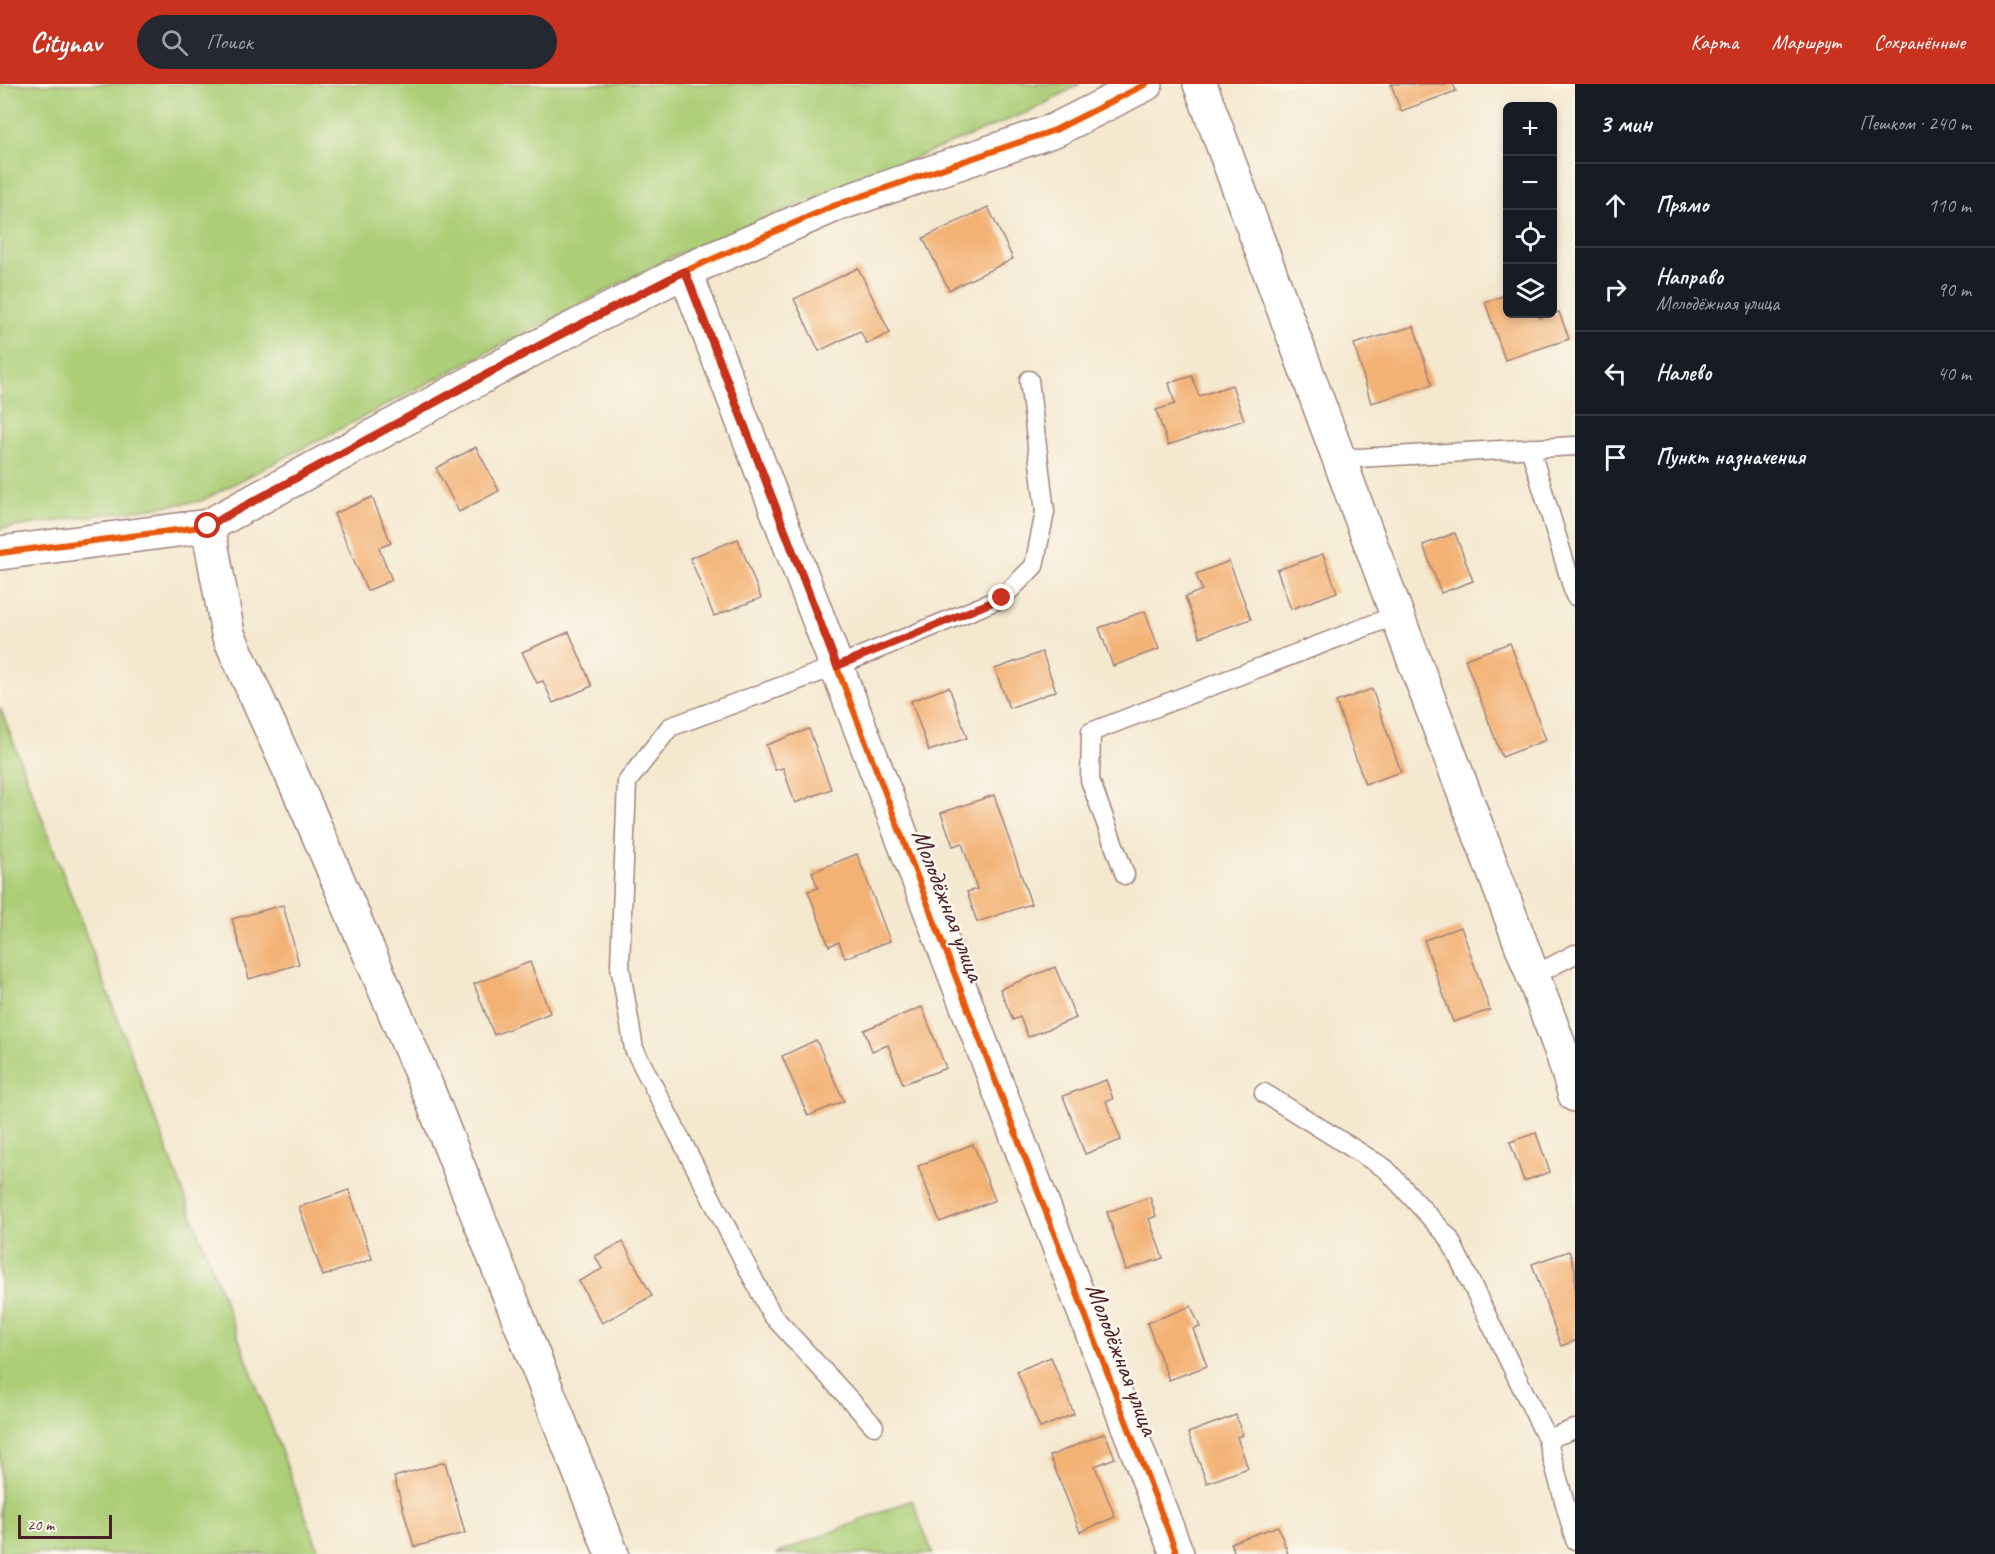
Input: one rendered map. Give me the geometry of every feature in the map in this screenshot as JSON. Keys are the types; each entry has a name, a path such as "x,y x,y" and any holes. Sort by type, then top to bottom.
{"street":[{"path":"0,553 208,526 548,341 685,271 832,206 1055,130 1146,84"},
{"path":"1200,84 1533,975 1569,1051 1575,1095"},
{"name":"Молодёжная улица","path":"685,271 1177,1554"},
{"path":"208,526 228,634 309,813 426,1085 612,1554"}],"lane":[{"path":"874,1426 772,1316 634,1049 620,966 627,782 670,727 837,666 1002,598 1034,566 1045,512 1029,380"},
{"path":"1339,459 1575,446"},
{"path":"1530,448 1575,596"},
{"path":"1125,874 1090,780 1091,732 1397,615"},
{"path":"1533,975 1575,954"},
{"path":"1264,1093 1386,1169 1449,1238 1547,1439 1575,1540"},
{"path":"1547,1439 1575,1429"}],"green space":[{"path":"0,84 1080,84 1033,110 675,255 201,501 0,529"},
{"path":"0,707 320,1554 0,1554"},
{"path":"912,1500 933,1554 776,1554"}],"building":[{"path":"1391,84 1453,84 1456,91 1401,111"},
{"path":"988,207 1013,259 949,290 923,238"},
{"path":"858,268 890,333 867,344 860,331 819,351 794,299"},
{"path":"1503,296 1503,318 1557,318 1559,312 1569,339 1505,360 1485,302"},
{"path":"1414,326 1432,385 1371,403 1354,344"},
{"path":"1192,376 1199,396 1232,385 1244,420 1168,445 1156,410 1175,404 1169,383"},
{"path":"476,447 499,491 459,512 436,468"},
{"path":"372,497 391,543 379,548 392,580 367,591 334,514"},
{"path":"1455,533 1473,581 1441,593 1423,545"},
{"path":"738,539 761,598 714,616 690,558"},
{"path":"1323,554 1337,592 1291,609 1277,570"},
{"path":"1229,561 1251,619 1200,637 1185,597 1202,590 1196,574"},
{"path":"1145,611 1159,649 1113,666 1099,628"},
{"path":"569,632 592,686 553,703 543,681 537,683 522,652"},
{"path":"1510,643 1546,740 1502,757 1465,659"},
{"path":"1042,652 1056,691 1009,708 995,669"},
{"path":"949,687 967,738 929,751 911,701"},
{"path":"1372,689 1401,772 1365,784 1336,702"},
{"path":"809,729 831,789 795,803 783,768 775,770 766,745"},
{"path":"994,795 1031,904 977,922 967,892 977,889 962,843 953,846 941,813"},
{"path":"857,854 890,941 845,958 839,942 829,946 808,891 818,888 812,872"},
{"path":"283,905 299,964 249,979 232,919"},
{"path":"1461,927 1490,1010 1453,1022 1424,940"},
{"path":"530,962 550,1013 494,1035 474,984"},
{"path":"1055,967 1076,1018 1028,1037 1020,1017 1013,1020 1000,989"},
{"path":"922,1007 946,1068 903,1084 888,1045 872,1051 864,1030"},
{"path":"816,1040 844,1101 808,1116 782,1056"},
{"path":"1106,1080 1113,1099 1106,1101 1121,1140 1085,1154 1063,1096"},
{"path":"1536,1133 1550,1172 1524,1181 1510,1142"},
{"path":"973,1144 995,1200 940,1222 918,1166"},
{"path":"349,1190 372,1259 323,1276 299,1207"},
{"path":"1150,1197 1156,1216 1149,1219 1163,1258 1126,1270 1107,1212"},
{"path":"623,1242 652,1296 602,1323 579,1281 602,1269 595,1256"},
{"path":"1569,1251 1575,1269 1575,1341 1561,1346 1532,1264"},
{"path":"1191,1306 1200,1327 1193,1329 1207,1366 1169,1380 1147,1323"},
{"path":"1051,1357 1074,1414 1040,1428 1017,1371"},
{"path":"1236,1415 1243,1435 1237,1437 1248,1468 1207,1483 1188,1433"},
{"path":"1105,1433 1115,1458 1095,1466 1115,1517 1080,1532 1050,1456"},
{"path":"445,1462 465,1533 414,1547 394,1477"},
{"path":"1278,1526 1288,1554 1235,1554 1231,1543"}],"cycle path":[{"path":"0,553 208,526 548,341 685,271 833,206 1055,130 1146,84"},
{"path":"685,271 1177,1554"}],"route":[{"path":"208,526 548,341 685,271 837,666 1002,598"}]}
